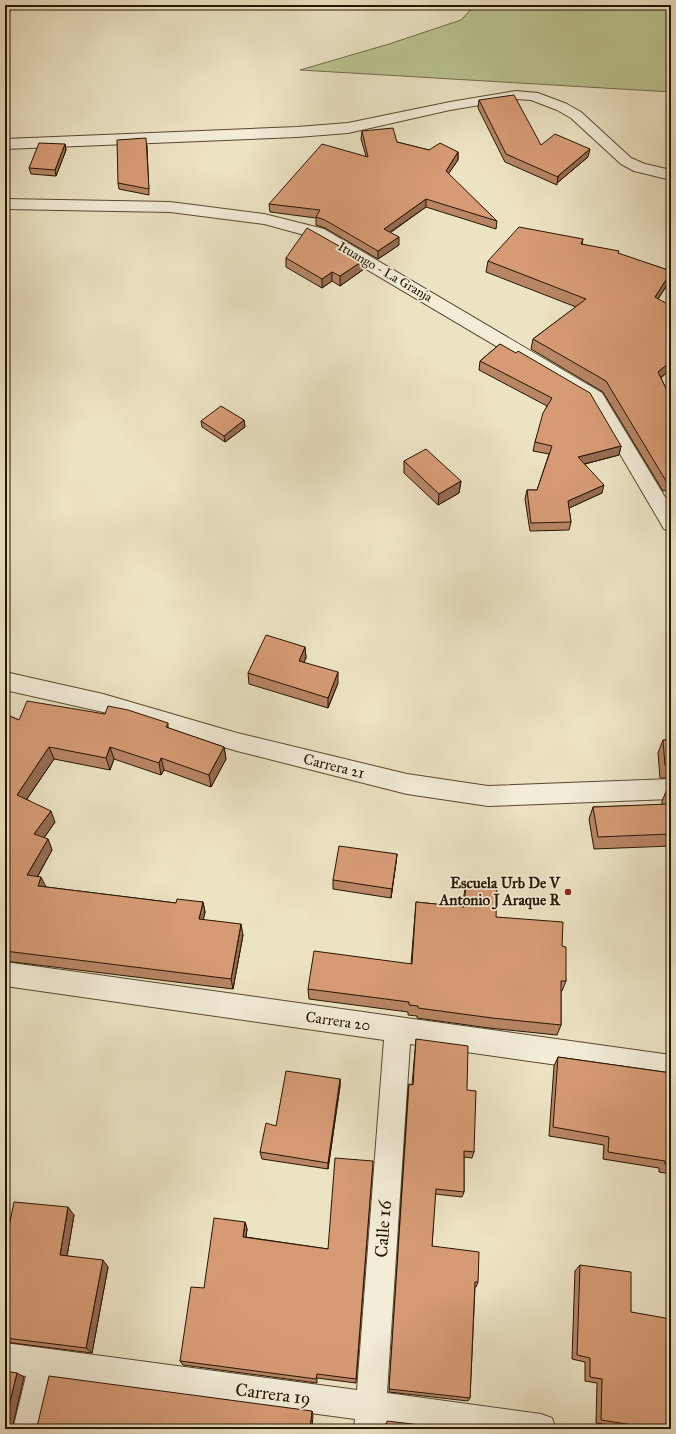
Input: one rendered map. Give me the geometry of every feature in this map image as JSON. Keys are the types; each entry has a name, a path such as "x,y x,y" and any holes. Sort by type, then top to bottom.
{"street":[{"path":"5,144 298,132 348,128 450,106 516,95 533,96 562,107 576,115 626,161 640,168 671,175"},
{"name":"Ituango - La Granja","path":"5,204 170,207 264,219 318,233 596,397 671,524"},
{"name":"Carrera 21","path":"5,680 103,703 237,742 407,784 488,796 671,789"},
{"name":"Carrera 20","path":"5,974 671,1068"},
{"name":"Calle 16","path":"370,1418 398,1030"},
{"name":"Carrera 19","path":"5,1358 370,1418 541,1429"},
{"path":"28,1429 44,1364"}],"green space":[{"path":"475,5 671,5 671,92 300,70 389,44 461,20"}],"building":[{"path":"514,95 541,145 555,134 590,149 558,177 506,154 479,100"},
{"path":"393,128 397,142 429,150 440,143 458,152 446,171 497,221 426,199 384,229 399,237 378,251 325,220 316,217 320,210 269,204 322,144 368,157 362,131"},
{"path":"146,138 149,189 118,183 117,140"},
{"path":"39,143 65,144 55,170 29,168"},
{"path":"519,227 583,239 581,244 619,251 618,253 671,271 655,297 671,306 671,361 658,372 671,399 671,480 666,481 606,381 533,339 586,299 488,261"},
{"path":"307,228 364,260 340,276 332,272 322,279 286,258"},
{"path":"500,344 516,353 518,351 590,393 621,446 578,457 604,485 568,501 571,522 531,523 527,490 537,490 552,446 535,442 543,413 552,398 480,361"},
{"path":"221,406 244,420 224,436 201,421"},
{"path":"426,449 461,481 439,494 404,461"},
{"path":"266,635 305,647 299,661 338,672 328,698 248,673"},
{"path":"27,701 105,714 108,706 128,710 168,723 166,727 224,747 209,775 161,758 159,763 110,747 106,758 49,747 17,795 51,811 34,834 48,839 27,875 41,877 38,886 176,903 177,899 203,902 199,919 241,924 231,979 5,951 5,714 19,720"},
{"path":"663,740 671,740 671,765 665,765"},
{"path":"671,788 671,834 598,837 593,807 668,804 667,789"},
{"path":"339,846 397,854 392,889 333,880"},
{"path":"466,883 497,886 496,917 563,922 562,946 566,947 566,981 561,981 561,1025 418,1008 418,1006 409,1005 409,1002 308,989 314,951 412,964 416,902 464,907"},
{"path":"416,1039 468,1046 467,1090 476,1091 474,1152 464,1151 464,1192 436,1189 432,1246 479,1252 478,1282 475,1282 470,1398 389,1389 409,1084 413,1085"},
{"path":"558,1057 671,1073 671,1165 665,1164 665,1161 608,1152 609,1137 553,1127"},
{"path":"286,1071 340,1079 328,1163 260,1152 266,1123 276,1126"},
{"path":"335,1158 373,1161 356,1379 317,1374 316,1379 180,1361 191,1287 204,1288 214,1218 245,1222 243,1237 328,1249"},
{"path":"14,1202 68,1207 60,1255 103,1260 86,1348 5,1338 5,1246"},
{"path":"580,1265 631,1272 631,1312 671,1319 671,1429 658,1429 601,1420 602,1379 590,1377 590,1358 577,1355"},
{"path":"5,1371 17,1373 5,1422"},
{"path":"49,1376 312,1411 310,1429 5,1429 5,1426 37,1427"},
{"path":"387,1421 437,1427 437,1429 381,1429 381,1427 386,1427"}],"place":[{"name":"Escuela Urb De V Antonio J Araque R","path":"568,892"}]}
